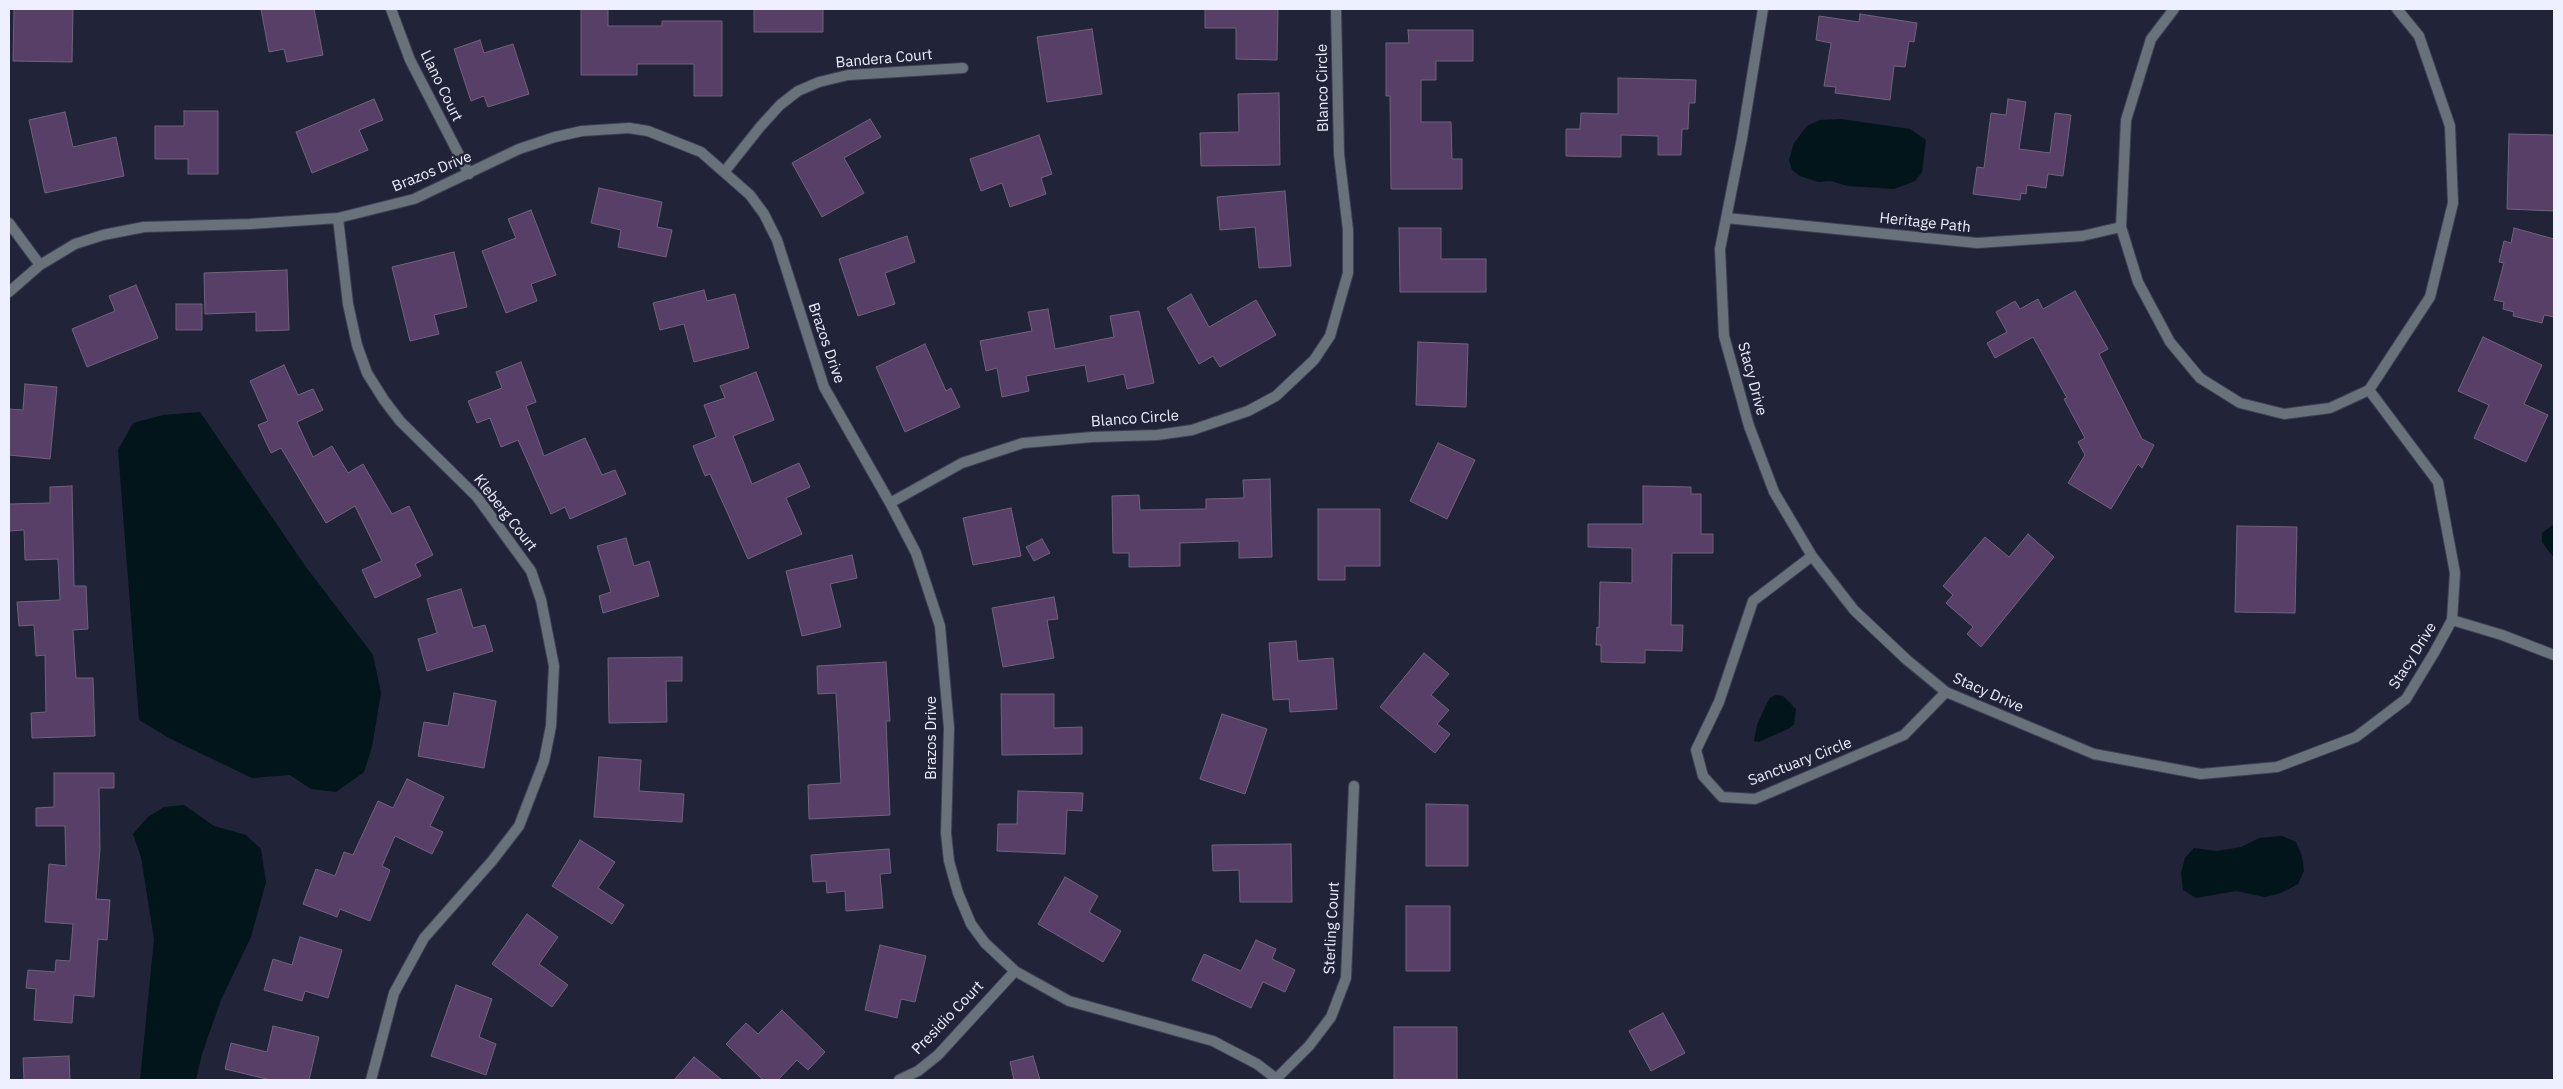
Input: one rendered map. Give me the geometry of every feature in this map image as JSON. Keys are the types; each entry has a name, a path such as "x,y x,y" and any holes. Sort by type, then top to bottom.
{"street":[{"name":"Llano Court","path":"391,9 410,60 469,174"},
{"name":"Blanco Circle","path":"890,503 962,463 1024,443 1092,437 1156,435 1192,430 1248,411 1276,396 1300,376 1317,357 1330,336 1348,273 1348,230 1339,154 1336,9"},
{"name":"Stacy Drive","path":"1763,9 1720,249 1724,336 1749,426 1774,492 1812,556 1854,610 1946,692 2094,754 2201,774 2277,767 2356,736 2406,699 2452,620 2455,573 2438,482 2370,390"},
{"path":"2174,9 2151,39 2126,120 2121,227 2138,282 2170,342 2200,378 2240,403 2284,414 2330,408 2370,390 2430,297 2453,203 2450,126 2419,36 2397,9"},
{"name":"Bandera Court","path":"725,171 780,105 798,91 818,82 848,75 963,68"},
{"name":"Brazos Drive","path":"9,292 40,265 84,241 103,234 144,227 250,224 338,218 414,199 519,149 555,137 582,131 629,128 648,131 701,152 725,171 750,195 764,214 777,240 824,387 916,553 940,626 949,728 946,833 951,869 971,924 985,943 1014,971 1069,1001 1212,1041 1257,1064 1278,1079"},
{"name":"Kleberg Court","path":"338,218 348,304 357,345 367,373 400,421 477,497 531,571 541,600 554,666 550,726 544,761 519,826 492,861 424,938 394,993 371,1080"},
{"name":"Heritage Path","path":"1726,218 1977,243 2082,236 2121,227"},
{"path":"9,223 40,265"},
{"name":"Sanctuary Circle","path":"1812,556 1753,602 1719,702 1696,750 1704,776 1722,797 1755,799 1904,735 1946,692"},
{"path":"2452,620 2502,635 2554,655"},
{"name":"Sterling Court","path":"1278,1079 1309,1046 1331,1017 1346,978 1354,786"},
{"name":"Presidio Court","path":"899,1080 918,1071 938,1055 1014,971"}],"shaded area":[{"path":"1841,119 1910,129 1926,140 1922,172 1915,181 1894,189 1848,186 1830,181 1818,182 1800,176 1792,170 1789,160 1794,143 1807,126 1820,120"},
{"path":"200,412 306,567 373,655 381,693 372,747 364,772 336,792 311,789 290,775 252,778 169,738 139,720 118,450 133,423 163,415"},
{"path":"2554,524 2554,558 2542,542 2542,533"},
{"path":"1776,695 1783,696 1796,709 1794,724 1790,728 1759,742 1754,741 1757,725 1766,705 1770,698"},
{"path":"184,805 214,826 246,835 261,849 266,882 251,937 221,1000 202,1054 196,1080 140,1080 154,939 141,857 133,834 148,817 164,807"},
{"path":"2282,836 2296,842 2302,856 2304,871 2298,884 2281,893 2265,897 2236,891 2196,898 2183,890 2181,873 2185,858 2194,848 2217,851 2241,847 2259,838"}],"building":[{"path":"14,9 73,9 72,62 13,61"},
{"path":"261,9 314,9 323,55 287,62 284,49 269,52"},
{"path":"581,9 608,9 608,26 662,26 662,21 722,21 722,96 694,96 694,64 637,64 637,75 581,75"},
{"path":"754,9 823,9 823,32 754,32"},
{"path":"1205,9 1278,9 1277,60 1236,59 1236,28 1205,28"},
{"path":"1860,14 1917,23 1914,42 1909,41 1905,67 1894,66 1890,100 1835,93 1836,87 1824,86 1831,43 1816,40 1819,16 1859,22"},
{"path":"1092,29 1102,94 1047,102 1037,37"},
{"path":"1408,30 1473,30 1473,61 1436,61 1436,80 1421,80 1421,122 1451,122 1452,159 1462,159 1462,189 1391,189 1390,96 1386,96 1386,43 1409,43"},
{"path":"480,40 484,53 513,44 529,94 488,107 484,96 471,101 454,49"},
{"path":"1618,78 1696,80 1695,103 1689,103 1688,129 1682,129 1681,155 1658,155 1658,136 1621,135 1621,157 1566,156 1566,129 1580,129 1581,113 1618,114"},
{"path":"1279,93 1280,165 1201,166 1200,133 1239,132 1238,94"},
{"path":"374,99 383,120 359,130 368,150 312,173 296,132"},
{"path":"2008,99 2026,102 2019,149 2050,153 2055,113 2071,115 2063,176 2048,174 2046,188 2027,185 2026,194 2021,193 2020,200 1973,194 1977,167 1984,168 1991,113 2006,115"},
{"path":"184,111 218,111 218,174 188,174 188,159 155,159 155,126 184,126"},
{"path":"65,112 73,147 116,137 124,176 45,193 29,120"},
{"path":"870,119 881,137 844,158 864,193 822,217 792,163"},
{"path":"2509,134 2554,135 2554,211 2507,209"},
{"path":"1039,135 1052,174 1041,178 1046,194 1010,207 1002,183 981,191 970,159"},
{"path":"599,188 662,202 657,227 672,230 666,257 618,247 621,230 591,223"},
{"path":"1285,191 1291,266 1259,268 1255,227 1220,230 1217,197"},
{"path":"531,210 556,275 531,284 537,301 506,313 482,251 516,238 508,219"},
{"path":"1399,228 1441,228 1441,259 1486,259 1486,292 1400,292"},
{"path":"2514,228 2554,239 2554,317 2544,315 2542,323 2513,316 2514,312 2503,309 2504,302 2494,300 2504,263 2499,262 2504,241 2511,243"},
{"path":"907,236 915,262 885,273 895,304 858,316 839,259"},
{"path":"454,252 467,307 434,315 439,334 410,341 392,267"},
{"path":"287,270 289,330 256,331 256,312 205,314 204,273"},
{"path":"136,285 158,338 87,367 72,329 115,311 109,296"},
{"path":"704,290 707,301 735,294 749,348 694,362 684,324 660,330 653,303"},
{"path":"2075,291 2108,349 2099,354 2142,439 2154,445 2142,468 2138,464 2111,509 2068,483 2085,455 2078,442 2085,438 2064,399 2067,398 2033,337 1995,358 1987,343 2007,332 1996,312 2015,301 2020,309 2038,299 2043,309"},
{"path":"1191,294 1209,327 1256,300 1276,335 1220,367 1213,356 1199,364 1167,308"},
{"path":"176,304 202,304 202,330 176,330"},
{"path":"1048,309 1055,349 1114,337 1110,316 1139,311 1154,383 1127,389 1124,374 1088,382 1085,365 1026,376 1029,391 1002,397 997,368 986,371 980,341 1032,331 1028,312"},
{"path":"2483,337 2542,365 2524,404 2548,415 2526,462 2474,438 2489,405 2458,391"},
{"path":"1418,342 1468,344 1466,407 1416,405"},
{"path":"925,344 946,391 951,388 960,407 905,432 876,367"},
{"path":"521,362 536,402 526,406 544,456 585,438 602,475 615,470 626,494 570,519 565,507 551,514 518,440 501,447 490,418 477,423 468,401 502,388 496,372"},
{"path":"284,365 298,395 313,389 323,410 297,422 313,457 332,446 348,473 363,464 392,514 409,506 433,555 415,564 421,576 375,598 362,570 382,561 355,506 326,523 281,448 271,453 258,425 268,421 250,381"},
{"path":"756,372 774,420 733,436 752,484 799,463 810,487 786,498 802,534 748,559 710,474 705,476 693,446 716,437 704,405 725,398 720,386"},
{"path":"25,384 57,387 50,459 9,455 9,409 23,410"},
{"path":"1438,443 1475,460 1447,519 1410,501"},
{"path":"1270,479 1272,557 1239,558 1239,541 1180,543 1180,566 1129,567 1129,553 1113,553 1112,496 1139,495 1140,510 1206,509 1206,499 1244,498 1243,480"},
{"path":"72,486 74,586 86,586 88,629 73,630 76,678 93,678 95,736 32,738 31,713 46,712 45,655 36,656 34,625 19,626 17,602 60,600 58,559 25,560 24,530 9,531 9,504 50,503 50,487"},
{"path":"1643,486 1691,487 1691,494 1701,494 1701,534 1713,534 1713,553 1672,553 1671,625 1683,625 1682,651 1645,650 1645,663 1601,662 1601,645 1596,645 1597,627 1599,628 1600,582 1632,583 1632,548 1588,547 1588,524 1643,524"},
{"path":"1011,508 1021,556 973,565 963,518"},
{"path":"1318,509 1380,509 1380,566 1345,566 1345,580 1318,580"},
{"path":"2237,526 2297,527 2295,613 2235,612"},
{"path":"2028,534 2054,557 1981,647 1967,634 1973,627 1946,603 1953,595 1943,586 1985,537 2009,557"},
{"path":"626,538 634,566 649,561 659,596 603,613 599,596 611,592 597,546"},
{"path":"1042,539 1050,553 1034,561 1026,547"},
{"path":"852,555 857,578 830,584 841,627 802,636 786,571"},
{"path":"461,589 473,628 485,625 493,651 427,671 418,639 437,633 427,599"},
{"path":"1054,597 1058,619 1047,620 1054,658 1003,667 992,608"},
{"path":"1296,641 1298,661 1333,658 1337,709 1290,712 1289,699 1273,700 1269,643"},
{"path":"1424,653 1449,674 1431,695 1449,710 1437,724 1450,734 1435,753 1380,707"},
{"path":"682,657 682,681 666,681 667,722 609,723 608,658"},
{"path":"886,662 890,721 886,721 890,815 809,819 808,785 841,783 836,693 818,694 817,666"},
{"path":"454,693 496,701 484,768 418,756 424,722 448,726"},
{"path":"1001,694 1054,694 1054,728 1082,727 1082,754 1002,755"},
{"path":"1222,714 1267,729 1245,794 1200,779"},
{"path":"599,757 641,760 639,791 684,794 682,822 594,817"},
{"path":"54,773 114,773 114,788 99,788 100,848 96,899 110,900 107,940 98,939 94,997 74,995 72,1023 34,1020 36,989 26,988 28,970 55,972 56,960 70,961 73,924 45,922 49,864 66,866 65,826 36,826 36,808 54,807"},
{"path":"407,779 444,797 430,826 443,832 432,854 395,836 382,866 390,870 370,921 340,909 337,917 303,904 316,869 335,876 344,852 353,855 378,801 393,808"},
{"path":"1018,791 1083,793 1082,811 1067,810 1065,854 997,851 998,824 1017,824"},
{"path":"1426,804 1468,805 1468,866 1426,866"},
{"path":"580,840 615,862 598,888 624,905 612,924 552,886"},
{"path":"1291,844 1292,902 1240,902 1239,870 1213,871 1212,845"},
{"path":"889,849 891,873 880,874 883,908 846,911 845,891 827,893 826,881 813,882 811,855"},
{"path":"1065,877 1098,896 1089,912 1121,931 1103,962 1038,924"},
{"path":"1406,906 1450,906 1450,971 1406,971"},
{"path":"527,914 558,937 539,964 568,985 552,1007 492,964"},
{"path":"300,937 342,950 328,998 305,991 302,1001 264,990 273,959 292,965"},
{"path":"1256,940 1276,949 1272,959 1295,970 1285,992 1263,982 1251,1008 1192,980 1204,954 1241,971"},
{"path":"880,945 926,956 915,1002 901,999 897,1018 865,1010"},
{"path":"456,985 492,999 479,1037 496,1044 486,1075 431,1056"},
{"path":"782,1010 825,1052 808,1070 797,1060 778,1080 763,1080 726,1044 746,1023 758,1034"},
{"path":"1663,1013 1685,1053 1651,1071 1629,1031"},
{"path":"273,1026 319,1037 309,1080 271,1080 225,1069 231,1043 267,1052"},
{"path":"1394,1027 1457,1027 1457,1080 1394,1080"},
{"path":"69,1056 70,1080 24,1080 23,1058"},
{"path":"1033,1056 1040,1080 1014,1080 1010,1062"},
{"path":"694,1057 722,1080 674,1080"}]}
